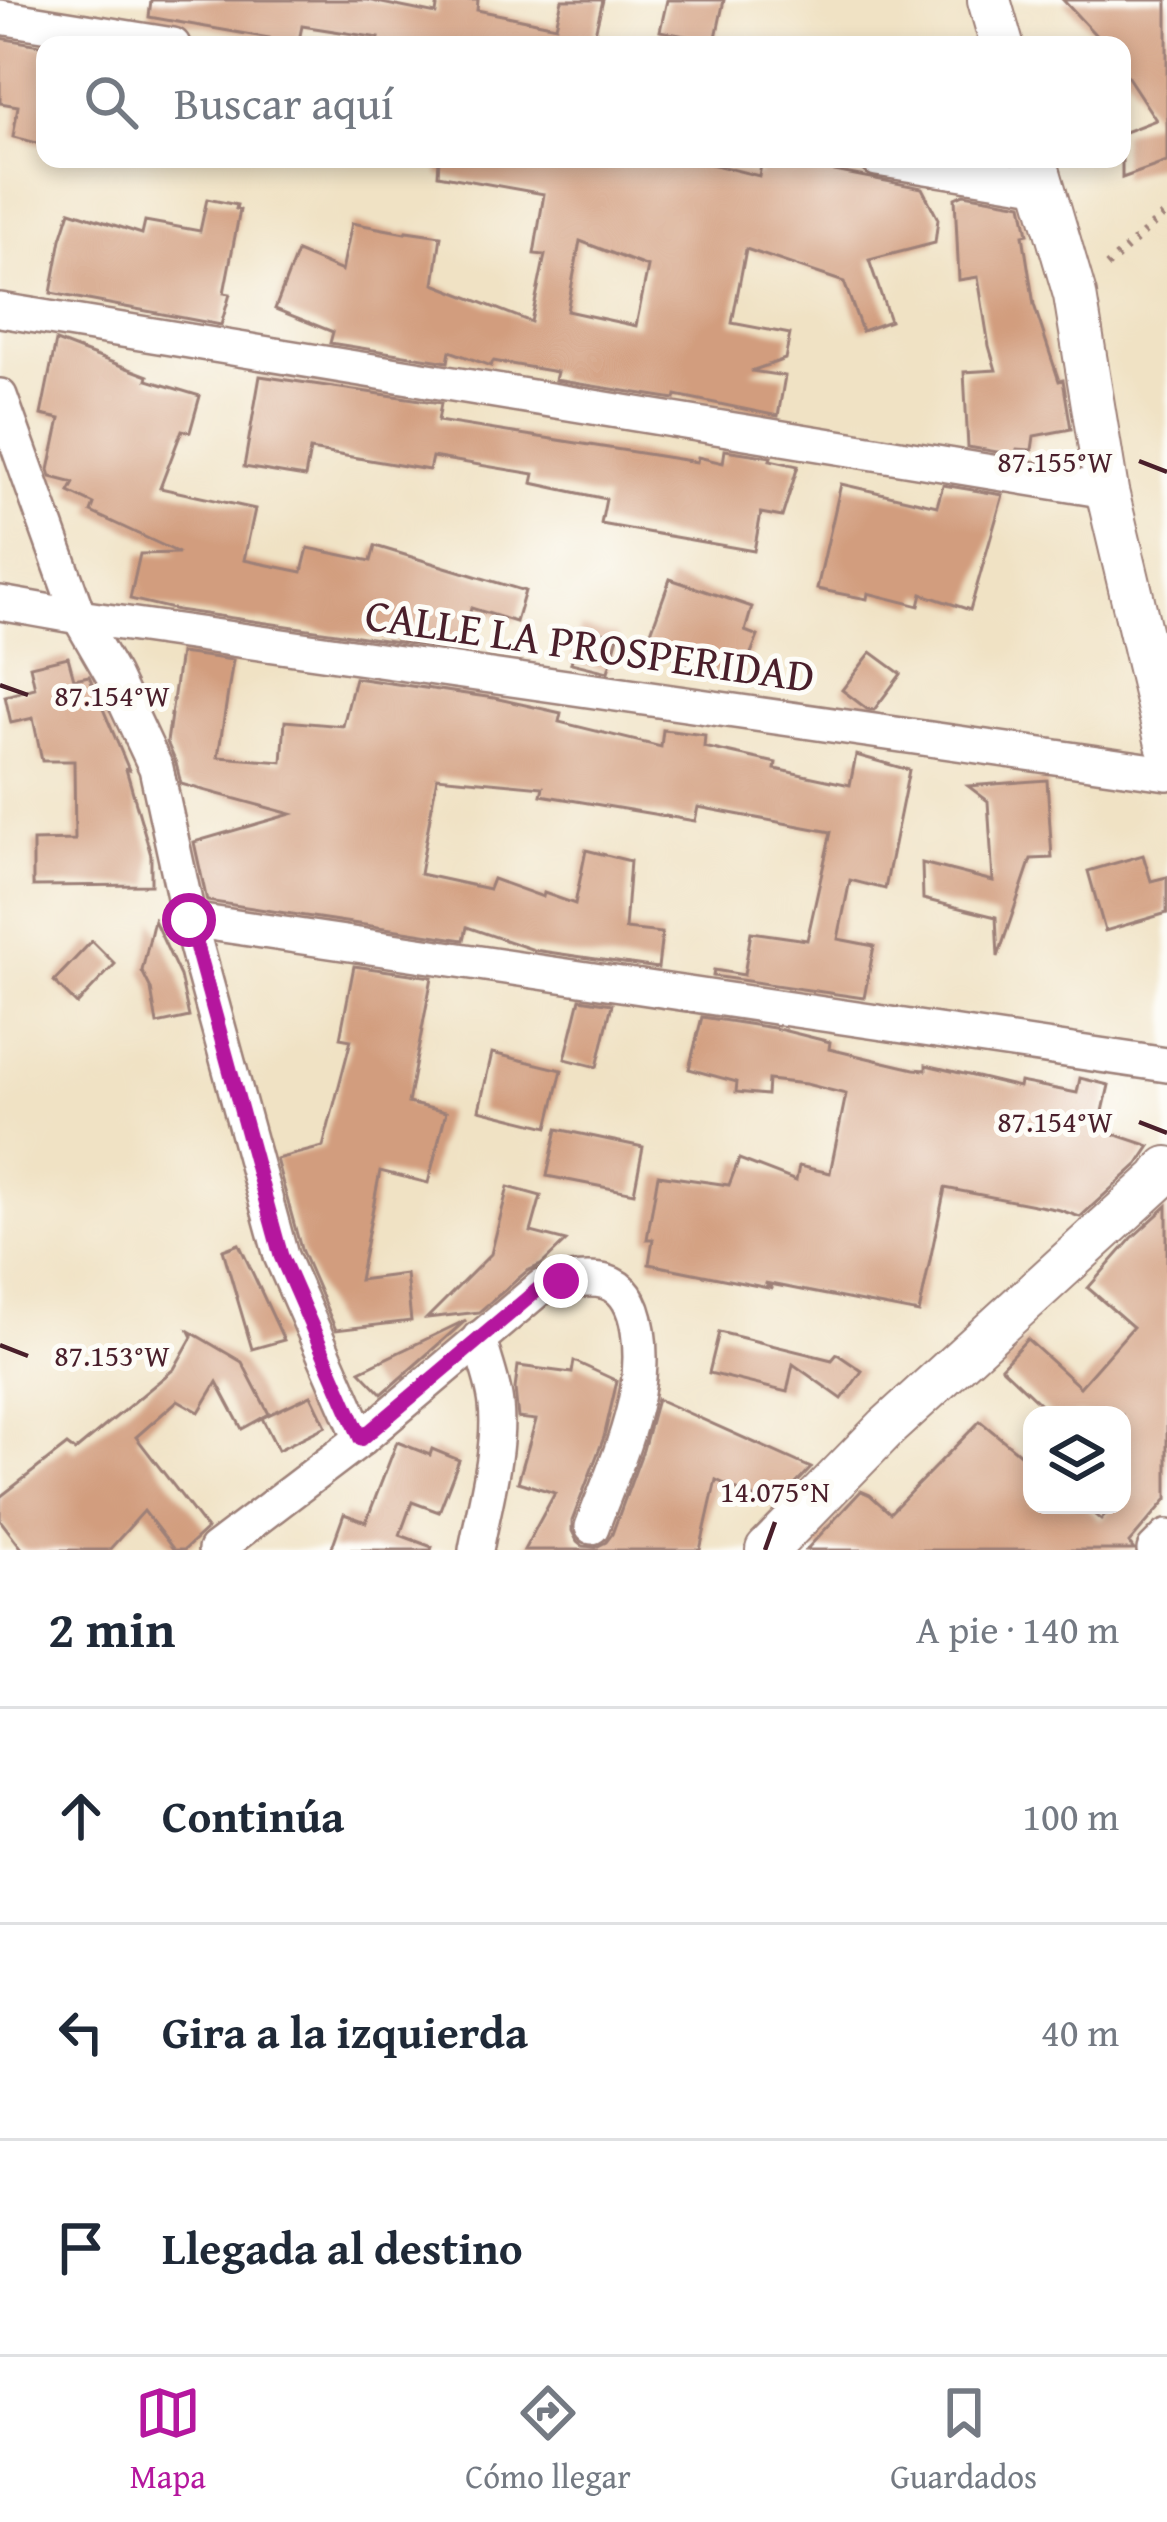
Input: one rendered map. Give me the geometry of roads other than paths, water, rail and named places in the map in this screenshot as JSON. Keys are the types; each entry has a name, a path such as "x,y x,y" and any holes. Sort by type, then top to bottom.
{"street":[{"path":"989,0 999,36"},
{"path":"0,17 117,36"},
{"path":"989,168 1039,172 1075,295 1107,491 1167,744"},
{"path":"0,310 1107,491"},
{"path":"0,396 79,617 156,768 189,920 281,1256 361,1439"},
{"name":"CALLE LA PROSPERIDAD","path":"0,603 1167,773"},
{"path":"189,920 1167,1065"},
{"path":"767,1550 887,1427 1167,1168"},
{"path":"215,1550 361,1439 541,1287 561,1281 606,1282 629,1303 641,1344 637,1392 592,1527"},
{"path":"476,1550 497,1416 479,1338"},
{"path":"1154,1550 1167,1537"}]}
